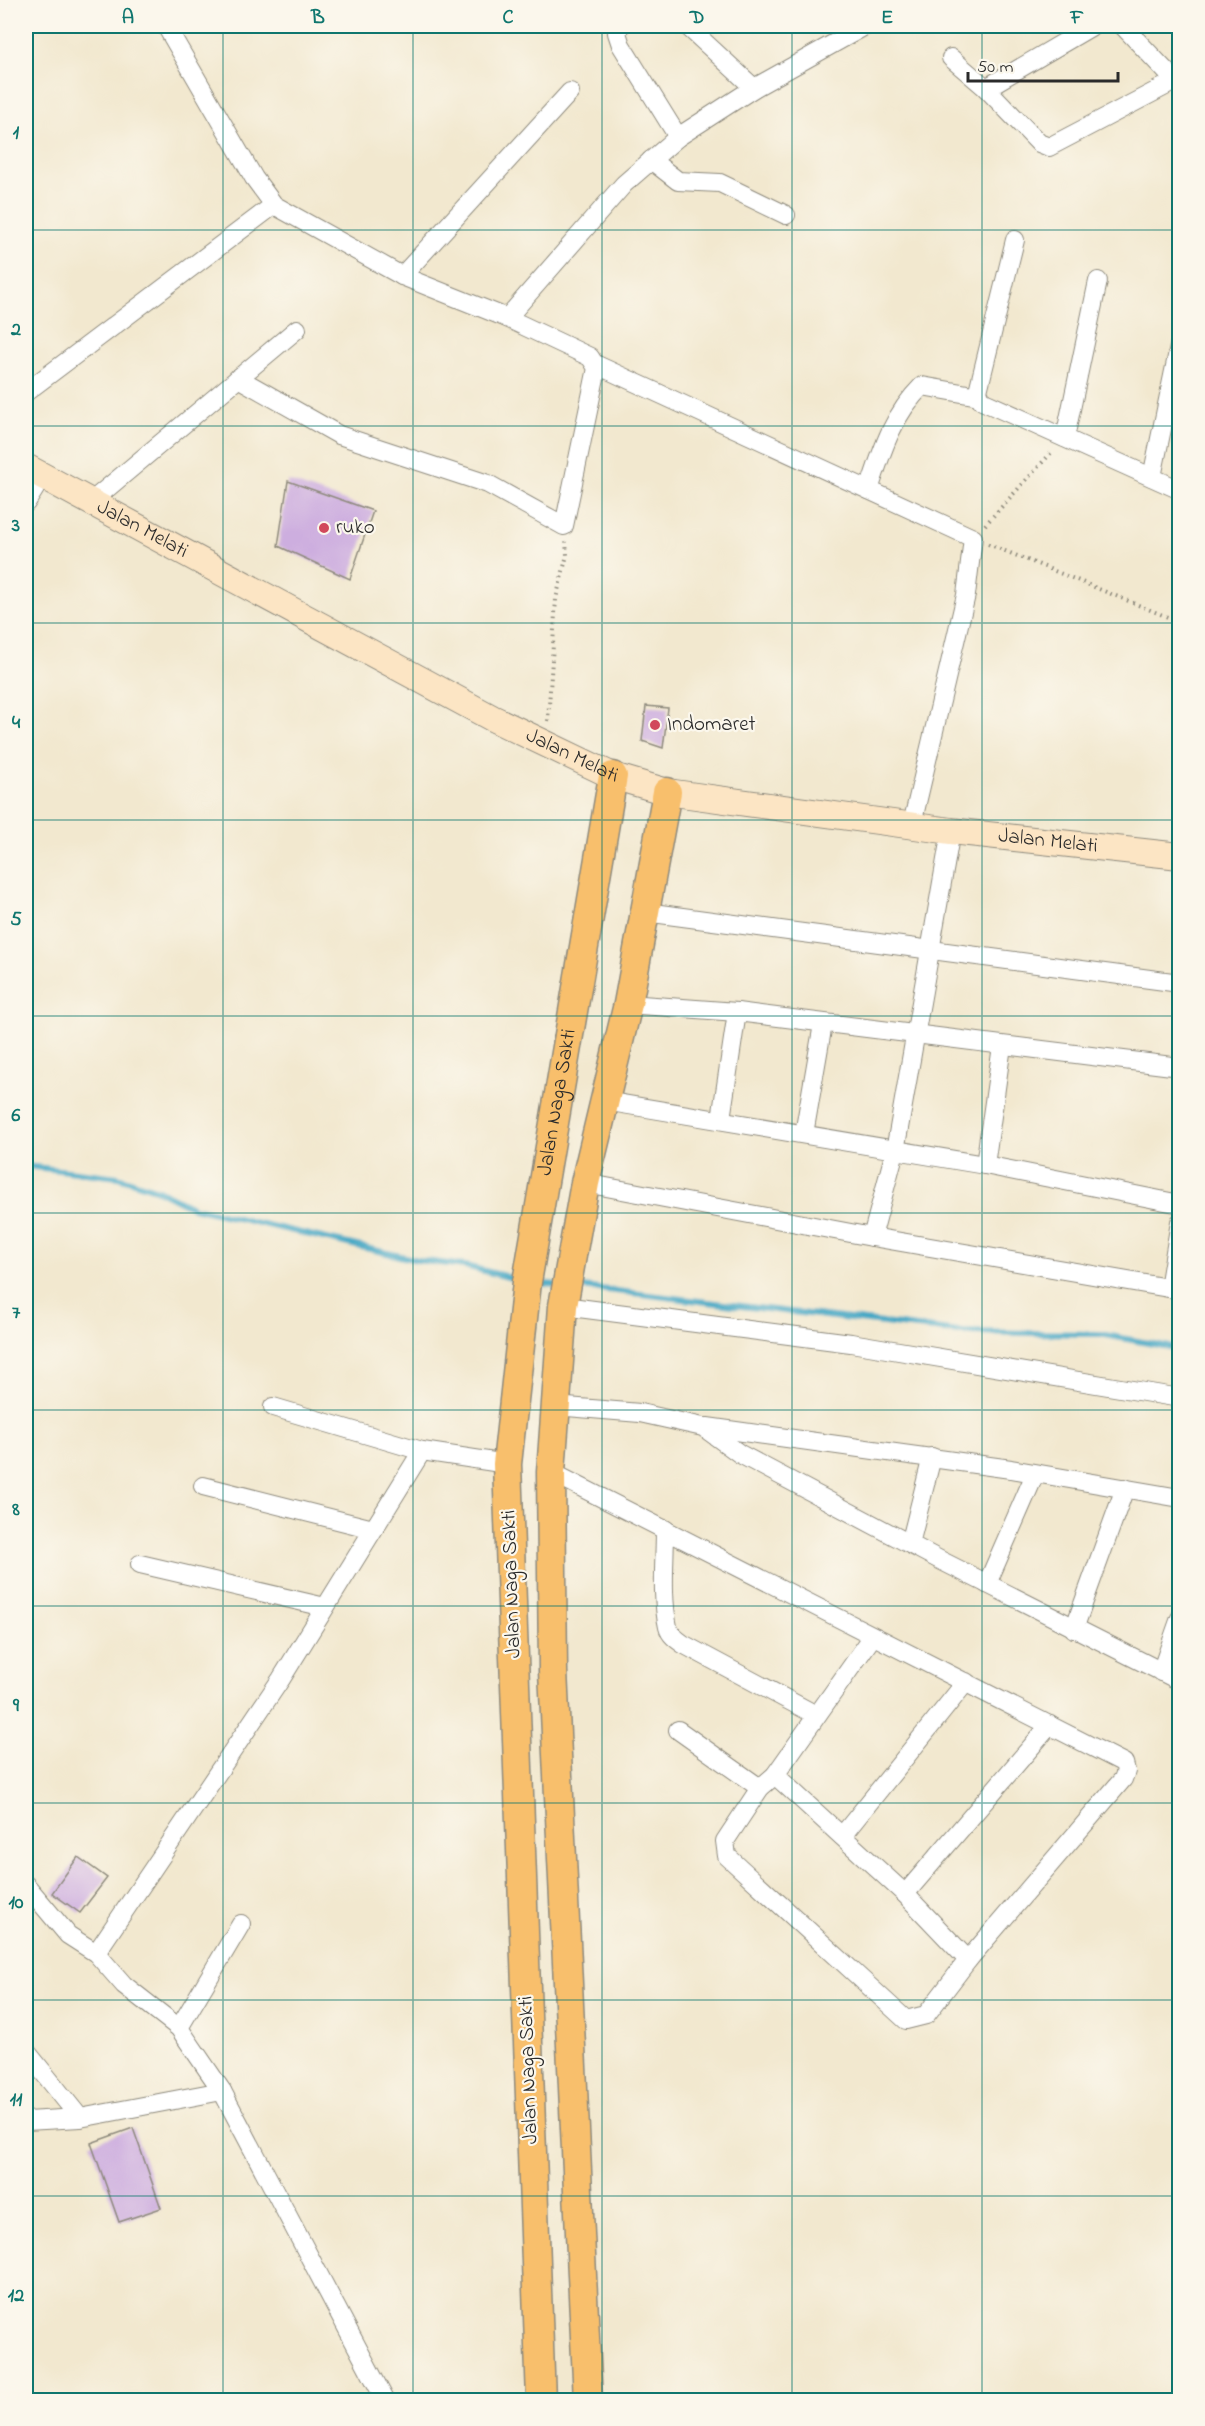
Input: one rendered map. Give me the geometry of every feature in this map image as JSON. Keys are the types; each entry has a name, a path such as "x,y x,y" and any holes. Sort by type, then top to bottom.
{"main road":[{"name":"Jalan Melati","path":"34,472 92,501 492,718 613,776 667,792 951,831 1179,856"},
{"name":"Jalan Naga Sakti","path":"541,2400 507,1464 527,1282 613,776"},
{"name":"Jalan Naga Sakti","path":"588,2400 553,1671 550,1472 564,1306 585,1183 628,1004 667,792"},
{"path":"529,2070 558,2072 572,2067"}],"street":[{"path":"166,26 254,178 274,205 402,276 507,318 590,357 595,364 973,538 966,595 912,824"},
{"path":"620,26 617,33 621,45 678,137"},
{"path":"687,26 754,87"},
{"path":"507,318 624,184 678,137 754,87 865,26"},
{"path":"986,88 1092,26"},
{"path":"951,58 986,88 1039,143 1049,147 1177,83 1123,26"},
{"path":"402,276 570,92"},
{"path":"651,160 678,181 720,183 786,216"},
{"path":"26,392 274,205"},
{"path":"1015,240 978,391 979,396 986,404 1179,490"},
{"path":"1065,438 1098,281"},
{"path":"92,501 297,329"},
{"path":"1152,477 1179,342"},
{"path":"238,378 339,435 488,484 564,526 596,374 595,364"},
{"path":"869,490 888,431 908,400 922,386 979,396"},
{"path":"26,503 34,472"},
{"path":"872,1237 895,1151 951,831"},
{"path":"645,912 1179,983"},
{"path":"628,1004 737,1012 1179,1067"},
{"path":"721,1119 737,1012"},
{"path":"804,1134 823,1024"},
{"path":"985,1165 1002,1046"},
{"path":"605,1101 985,1165 1179,1204"},
{"path":"585,1183 872,1237 1174,1289 1179,1222"},
{"path":"564,1306 851,1343 1179,1398"},
{"path":"555,1406 660,1415 703,1427 932,1457 1179,1498"},
{"path":"273,1407 422,1451 507,1464"},
{"path":"703,1427 740,1454 1074,1629 1179,1681"},
{"path":"96,1953 281,1679 422,1451"},
{"path":"910,1544 932,1457"},
{"path":"550,1472 665,1528 1124,1763 1126,1771 1123,1779 968,1960 926,2015 906,2020 727,1856 725,1841 760,1788 775,1775 873,1636"},
{"path":"987,1584 1035,1474"},
{"path":"203,1486 373,1529"},
{"path":"1074,1629 1125,1488"},
{"path":"665,1528 668,1627 672,1634 683,1644 816,1715"},
{"path":"140,1564 325,1607"},
{"path":"1161,1672 1179,1618"},
{"path":"842,1836 966,1682"},
{"path":"905,1894 1050,1725"},
{"path":"678,1730 760,1788"},
{"path":"775,1775 905,1894 968,1960"},
{"path":"26,1885 68,1935 96,1953 124,1985 178,2028 222,2091 385,2400"},
{"path":"178,2028 241,1924"},
{"path":"26,2051 80,2118"},
{"path":"26,2121 80,2118 222,2091"}],"path":[{"path":"1065,438 973,538 1179,622"},
{"path":"546,744 556,599 567,555 564,526"}],"building":[{"name":"ruko","path":"288,481 373,511 350,579 278,546"},
{"name":"Indomaret","path":"646,706 668,708 663,748 642,741"},
{"path":"78,1857 107,1878 80,1913 52,1893"},
{"path":"133,2128 161,2208 119,2222 91,2143"}],"waterway":[{"path":"26,1166 118,1177 158,1190 194,1208 417,1260 465,1266 520,1280"},
{"path":"535,1283 558,1285"},
{"path":"574,1286 959,1332 1100,1334 1180,1349"}],"place":[{"name":"ruko","path":"324,528"},
{"name":"Indomaret","path":"655,725"}]}
